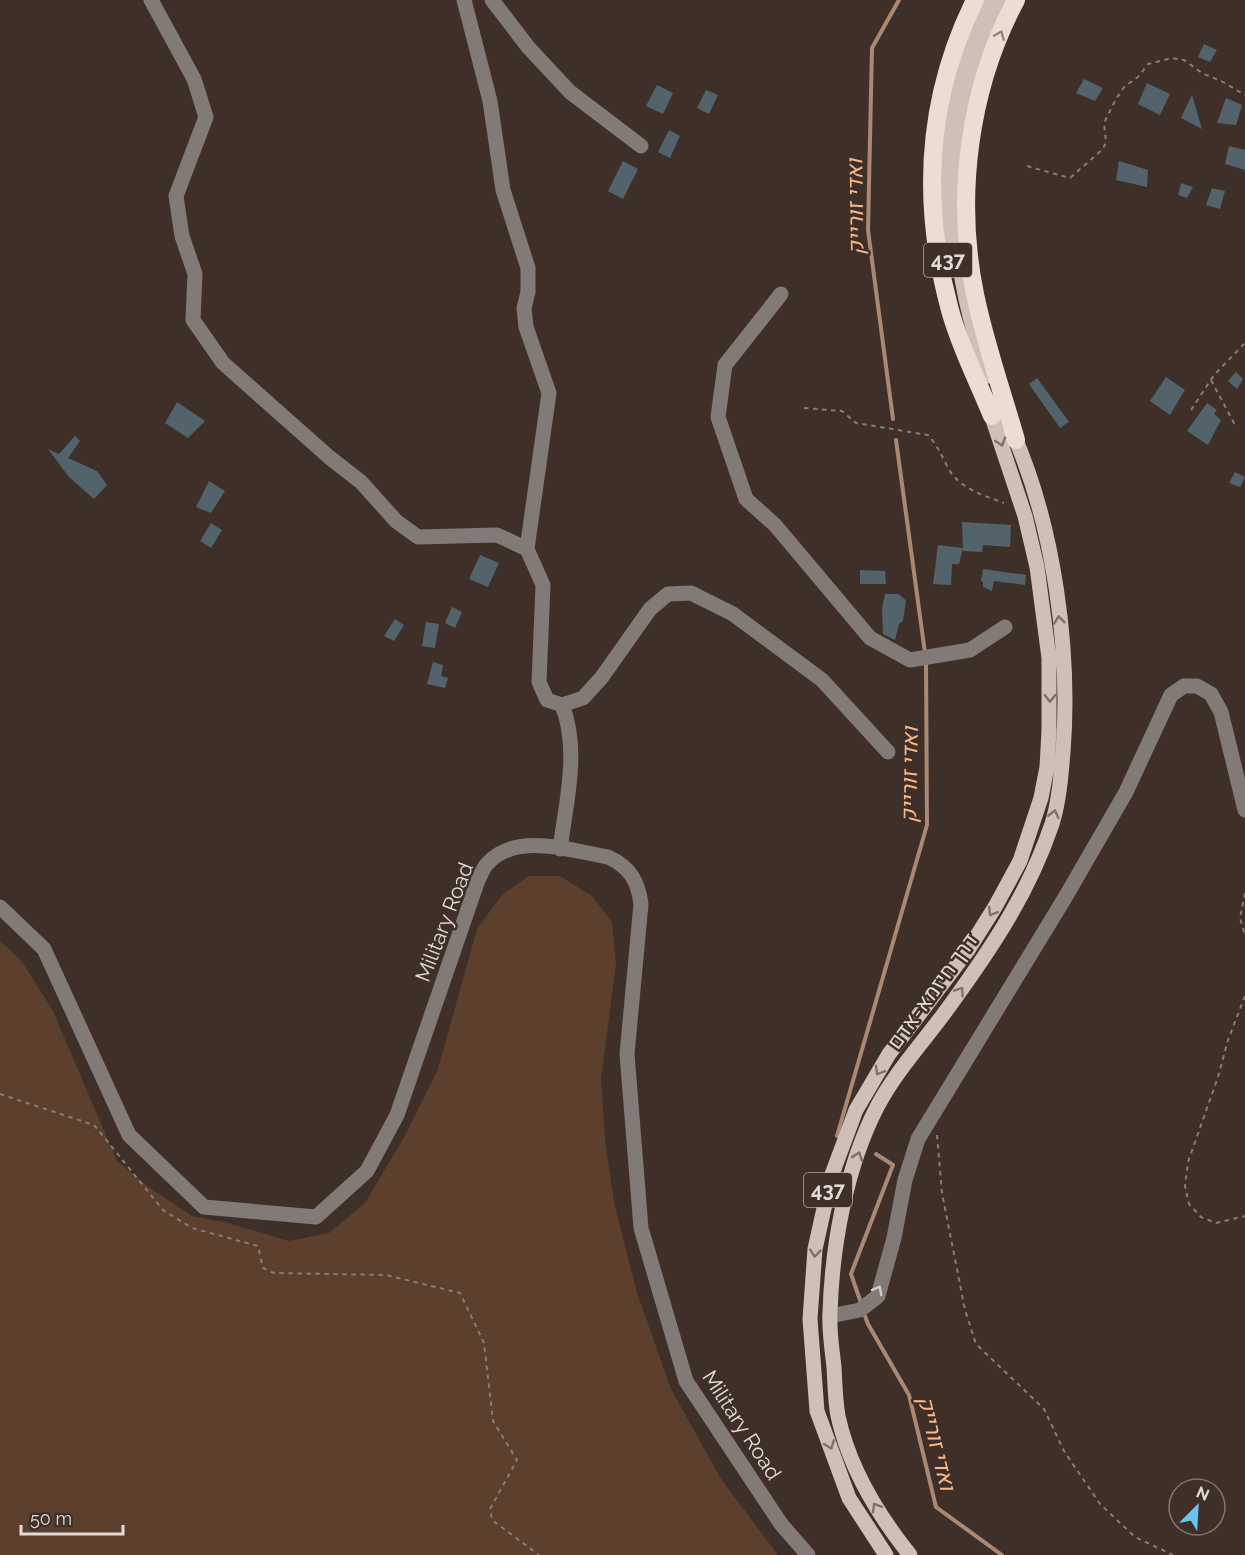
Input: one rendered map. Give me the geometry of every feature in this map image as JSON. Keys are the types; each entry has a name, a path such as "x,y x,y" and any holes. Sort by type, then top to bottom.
{"highway":[{"path":"975,0 961,28 940,93 931,180 933,219 950,311 992,416"},
{"path":"1016,0 986,68 978,99 967,178 966,224 975,294 1016,440"}],"main road":[{"name":"437","path":"988,0 963,61 956,90 946,150 943,210 946,246 965,344 992,416"},
{"name":"437","path":"1000,0 974,64 966,92 956,151 954,210 956,245 976,341 1016,440"},
{"name":"דרך חיזמא-אדם","path":"886,1555 849,1498 817,1411 810,1319 814,1249 831,1177 856,1110 889,1054 968,950 995,907 1020,861 1041,798 1047,767 1049,658 1037,567 1025,516 992,416"},
{"name":"דרך חיזמא-אדם","path":"910,1555 870,1497 853,1460 838,1415 830,1316 832,1273 840,1220 850,1178 876,1107 918,1045 950,1006 1013,914 1035,869 1053,820 1065,735 1064,662 1056,589 1041,515 1016,440"}],"street":[{"path":"151,0 194,78 206,117 176,196 182,236 195,274 194,320 223,363 329,457 361,482 396,521 418,537 497,535 527,549"},
{"path":"464,0 490,101 503,190 528,268 528,292 524,308 526,327 549,393 527,549 543,585 538,682 547,700 562,705 583,698 602,677 650,609 668,594 691,593 733,614 822,680 888,752"},
{"path":"492,0 528,47 570,92 641,146"},
{"path":"782,294 725,364 717,417 746,498 775,525 870,638 910,660 970,650 1005,627"},
{"path":"830,1316 860,1310 878,1296 894,1238 908,1170 918,1139 1054,916 1126,792 1171,695 1184,686 1197,686 1211,693 1221,712 1245,810"},
{"path":"560,849 570,773 571,737 562,705"},
{"name":"Military Road","path":"0,907 44,949 129,1135 204,1207 316,1217 367,1171 398,1115 478,880 486,864 499,854 515,847 532,845 608,857 620,862 636,881 641,904 627,1054 641,1228 686,1381 781,1524 808,1555"}],"path":[{"path":"1027,166 1070,178 1094,158 1106,142 1104,123 1116,99 1124,87 1139,76 1148,64 1172,58 1185,60 1202,73 1245,95"},
{"path":"1191,410 1210,380 1245,343"},
{"path":"1210,380 1235,425"},
{"path":"804,408 842,411 856,423 928,435 935,442 950,471 967,488 1004,503"},
{"path":"1245,893 1240,918 1245,935"},
{"path":"1245,996 1227,1040 1218,1077 1188,1162 1185,1186 1189,1204 1202,1217 1216,1223 1245,1216"},
{"path":"0,1094 94,1125 163,1209 192,1228 258,1246 263,1268 274,1273 386,1275 460,1293 484,1343 493,1421 517,1460 490,1509 492,1520 539,1555"},
{"path":"937,1134 942,1193 966,1310 976,1344 1044,1409 1064,1451 1100,1504 1135,1537 1173,1555"}],"shaded area":[{"path":"529,876 560,876 592,896 612,922 616,964 601,1079 605,1139 614,1202 637,1293 671,1389 721,1479 778,1555 0,1555 0,941 21,960 53,1011 117,1161 150,1188 192,1216 224,1222 289,1241 329,1233 365,1203 403,1139 438,1069 477,929 502,895"}],"building":[{"path":"1204,44 1217,50 1210,62 1198,57"},
{"path":"1084,79 1103,88 1095,101 1076,93"},
{"path":"1147,83 1170,94 1160,115 1138,104"},
{"path":"657,85 673,93 663,114 646,106"},
{"path":"706,90 718,95 709,114 697,108"},
{"path":"1192,95 1202,129 1181,118"},
{"path":"1226,98 1242,105 1236,125 1217,123"},
{"path":"669,130 680,136 670,158 658,152"},
{"path":"1229,146 1245,150 1245,170 1225,164"},
{"path":"623,161 638,169 623,199 608,191"},
{"path":"1119,161 1148,170 1147,187 1116,180"},
{"path":"1181,183 1193,187 1187,198 1178,195"},
{"path":"1212,188 1225,191 1220,209 1206,205"},
{"path":"1236,372 1243,379 1237,389 1228,381"},
{"path":"1166,377 1185,390 1170,415 1150,401"},
{"path":"1037,378 1069,422 1060,428 1029,384"},
{"path":"177,402 205,421 188,438 165,423"},
{"path":"1207,403 1217,410 1214,414 1221,420 1208,445 1187,431"},
{"path":"75,436 80,441 68,458 97,471 107,485 94,499 69,477 48,449 59,454"},
{"path":"1235,472 1245,477 1240,487 1229,483"},
{"path":"209,481 225,491 211,513 196,507"},
{"path":"962,522 1011,525 1010,547 983,545 982,552 963,551"},
{"path":"211,523 222,530 211,548 200,541"},
{"path":"938,545 963,548 959,564 952,564 951,585 933,584"},
{"path":"480,555 499,563 488,587 469,579"},
{"path":"983,569 1026,575 1025,585 994,581 992,591 983,587 981,581"},
{"path":"860,570 885,571 886,584 860,584"},
{"path":"885,594 898,594 906,600 903,621 899,624 895,640 883,634 882,608"},
{"path":"452,607 462,612 455,628 445,623"},
{"path":"395,619 404,625 394,641 384,636"},
{"path":"426,622 439,624 435,648 422,646"},
{"path":"433,662 443,665 441,676 448,678 445,688 427,684"}],"waterway":[{"name":"ואדי זורייק","path":"893,419 868,230 872,48 899,0"},
{"name":"ואדי זורייק","path":"896,440 925,653"},
{"name":"ואדי זורייק","path":"837,1136 927,825 926,661"},
{"name":"ואדי זורייק","path":"860,1300 851,1274 893,1165 876,1154"},
{"name":"ואדי זורייק","path":"865,1316 909,1395 936,1507 1002,1555"}]}
